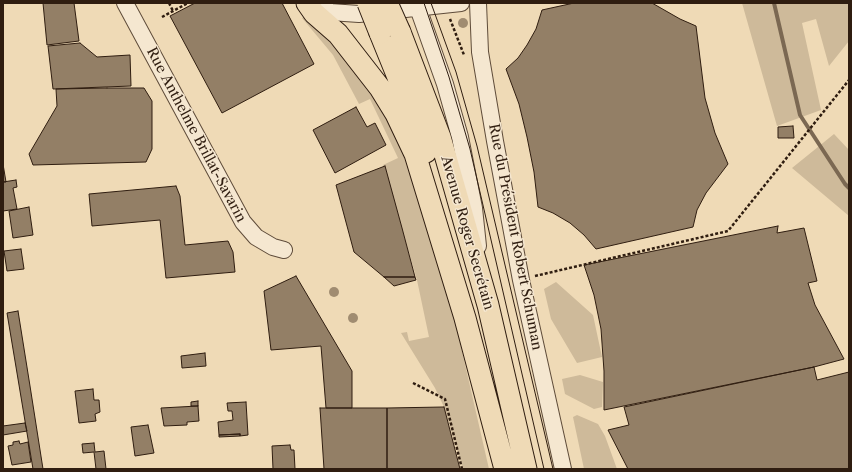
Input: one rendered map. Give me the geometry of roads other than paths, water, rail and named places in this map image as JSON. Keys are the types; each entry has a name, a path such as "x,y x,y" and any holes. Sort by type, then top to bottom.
{"main road":[{"path":"307,3 314,13 338,34 380,88 396,114 415,154 465,318 505,469"},
{"name":"Avenue Roger Secrétain","path":"387,3 390,32 455,247 505,469"},
{"name":"Avenue Roger Secrétain","path":"363,9 390,32 440,137 483,287 526,469"}],"street":[{"name":"Rue Anthelme Brillat-Savarin","path":"125,3 243,222 256,237 273,247 284,250"},
{"path":"318,3 330,12 363,9 418,8 461,3"},
{"name":"Rue du Président Robert Schuman","path":"478,3 480,52 521,280 563,469"},
{"path":"418,8 445,84 460,137 474,208 483,287"}],"waterway":[{"path":"774,3 800,115 849,188"}],"tram line":[{"path":"424,3 449,77 470,149 544,469"},
{"path":"431,3 456,72 477,146 553,469"}]}
